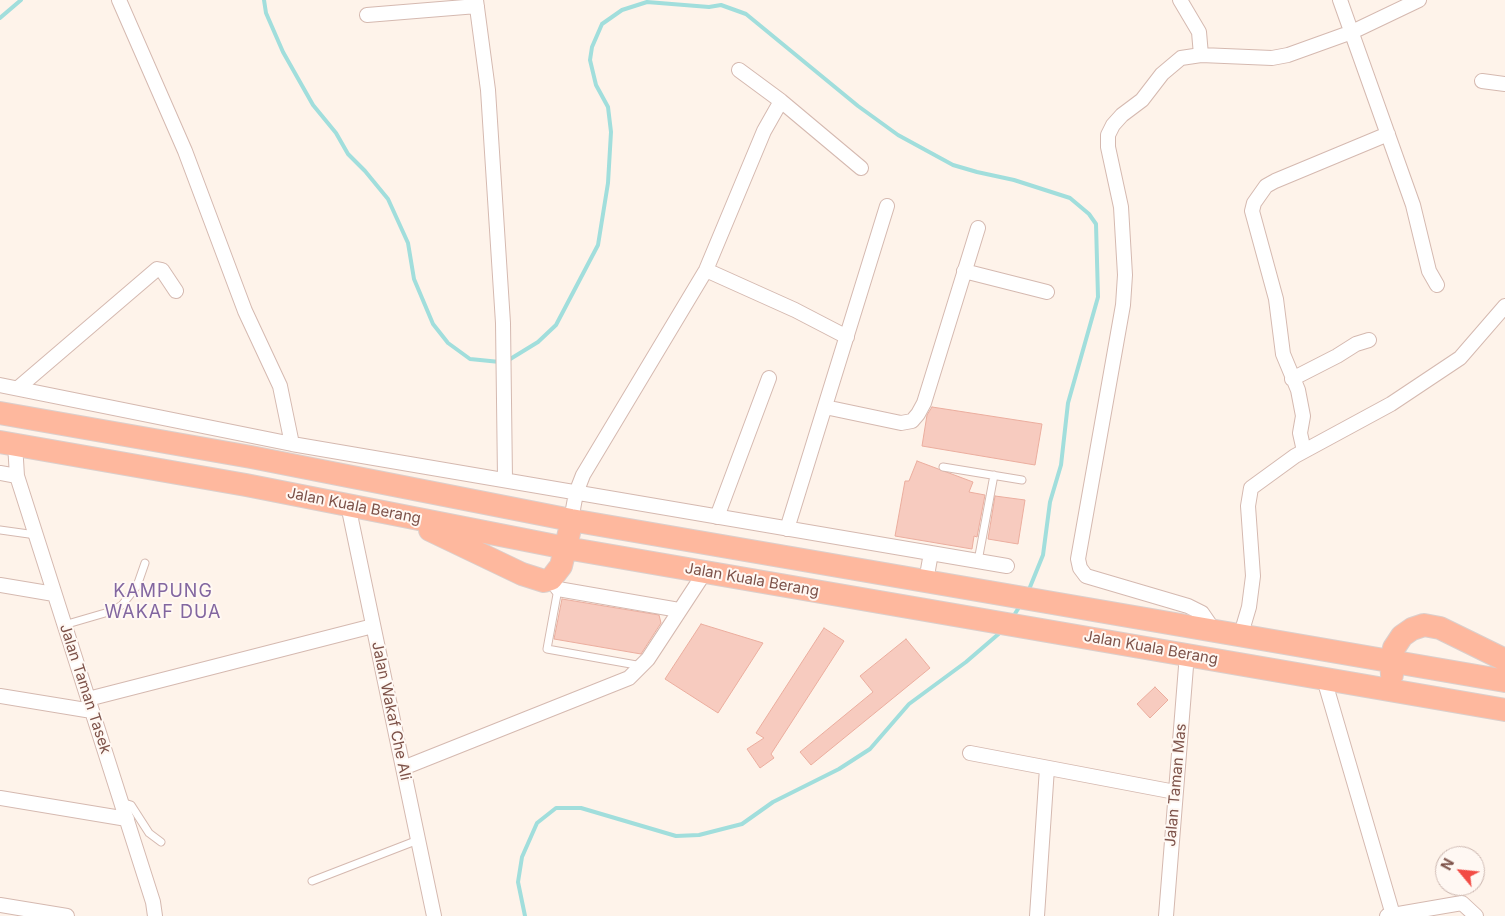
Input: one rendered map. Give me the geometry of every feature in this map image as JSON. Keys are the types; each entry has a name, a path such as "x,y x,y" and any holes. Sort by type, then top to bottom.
{"highway":[{"name":"Jalan Kuala Berang","path":"0,413 251,457 571,520 1213,629 1505,681"},
{"name":"Jalan Kuala Berang","path":"7,443 348,505 566,548 1505,710"},
{"path":"401,516 533,579 554,584 566,548 571,520"},
{"path":"1428,696 1404,689 1395,682 1390,672 1394,648 1402,636 1412,629 1424,625 1440,628 1505,660"}],"street":[{"path":"119,0 185,152 245,311 280,386 292,444"},
{"path":"1180,0 1199,32 1201,55"},
{"path":"1340,0 1413,205 1429,271 1437,285"},
{"path":"1213,629 1202,613 1188,606 1086,576 1080,568 1078,559 1123,305 1125,283 1121,207 1108,147 1108,135 1113,125 1142,100 1162,74 1181,58 1201,55 1272,58 1299,52 1352,32 1419,0"},
{"path":"367,16 477,3 488,90 503,323 505,479"},
{"path":"739,70 781,101 861,168"},
{"path":"1482,81 1505,84"},
{"path":"571,520 576,493 583,475 706,270 764,131 781,101"},
{"path":"1304,450 1300,433 1303,416 1298,390 1283,354 1276,299 1252,212 1254,203 1266,186 1388,134"},
{"path":"787,529 887,206"},
{"path":"824,408 901,423 912,421 924,403 978,228"},
{"path":"18,388 157,269 162,270 176,291"},
{"path":"706,270 795,310 847,337"},
{"path":"964,270 1047,292"},
{"path":"1241,634 1249,607 1253,576 1248,496 1252,488 1304,450 1391,404 1460,358 1505,306"},
{"path":"1292,379 1356,344 1369,340"},
{"path":"716,517 769,378"},
{"path":"0,385 292,444 1007,566"},
{"name":"Jalan Taman Tasek","path":"7,443 154,909"},
{"path":"0,473 17,476"},
{"name":"Jalan Wakaf Che Ali","path":"348,505 434,916"},
{"path":"926,580 931,553"},
{"path":"403,768 624,680 642,666 705,572"},
{"path":"554,584 679,610"},
{"path":"0,585 54,594"},
{"path":"0,696 90,705 373,626"},
{"name":"Jalan Taman Mas","path":"1166,916 1187,654"},
{"path":"1324,679 1390,915 1462,903 1476,916"},
{"path":"970,753 1175,792"},
{"path":"1037,916 1047,768"},
{"path":"0,798 127,819"},
{"path":"0,905 67,916"}],"lane":[{"path":"942,466 1022,480"},
{"path":"978,562 994,475"},
{"path":"0,530 36,535"},
{"path":"64,625 112,611 122,606 137,586 145,563"},
{"path":"554,584 547,649 642,666"},
{"path":"121,802 131,805 149,832 161,842"},
{"path":"312,881 418,840"}],"building":[{"path":"932,407 1042,424 1035,465 922,446 927,415"},
{"path":"917,461 973,482 969,492 985,495 977,537 974,536 972,549 895,536 905,481 909,481"},
{"path":"995,496 1025,500 1018,544 988,539"},
{"path":"562,599 659,615 661,623 641,654 554,639"},
{"path":"701,624 763,643 718,713 665,679"},
{"path":"824,628 844,641 771,754 774,758 760,768 747,749 764,738 756,733"},
{"path":"906,639 930,668 811,765 800,752 873,692 860,676"},
{"path":"1155,687 1168,700 1150,718 1137,704"}],"waterway":[{"path":"0,18 21,0"},
{"path":"264,0 266,13 283,52 313,105 336,133 348,154 388,199 408,243 414,279 433,324 448,343 470,359 500,362"},
{"path":"507,361 538,342 556,325 598,245 608,183 611,132 608,107 596,85 590,60 592,47 602,24 622,10 647,2 709,7 721,5 746,14 858,106 898,135 953,165 1014,180 1070,198 1089,214 1096,224 1098,297 1068,403 1061,465 1050,502 1043,555 1028,592"},
{"path":"1013,617 1021,604"},
{"path":"525,916 518,882 522,857 537,823 556,808 581,808 676,836 699,835 742,824 773,802 839,769 870,749 909,704 966,662 1002,631"}],"district":[{"name":"KAMPUNG WAKAF DUA","path":"163,602"}]}
